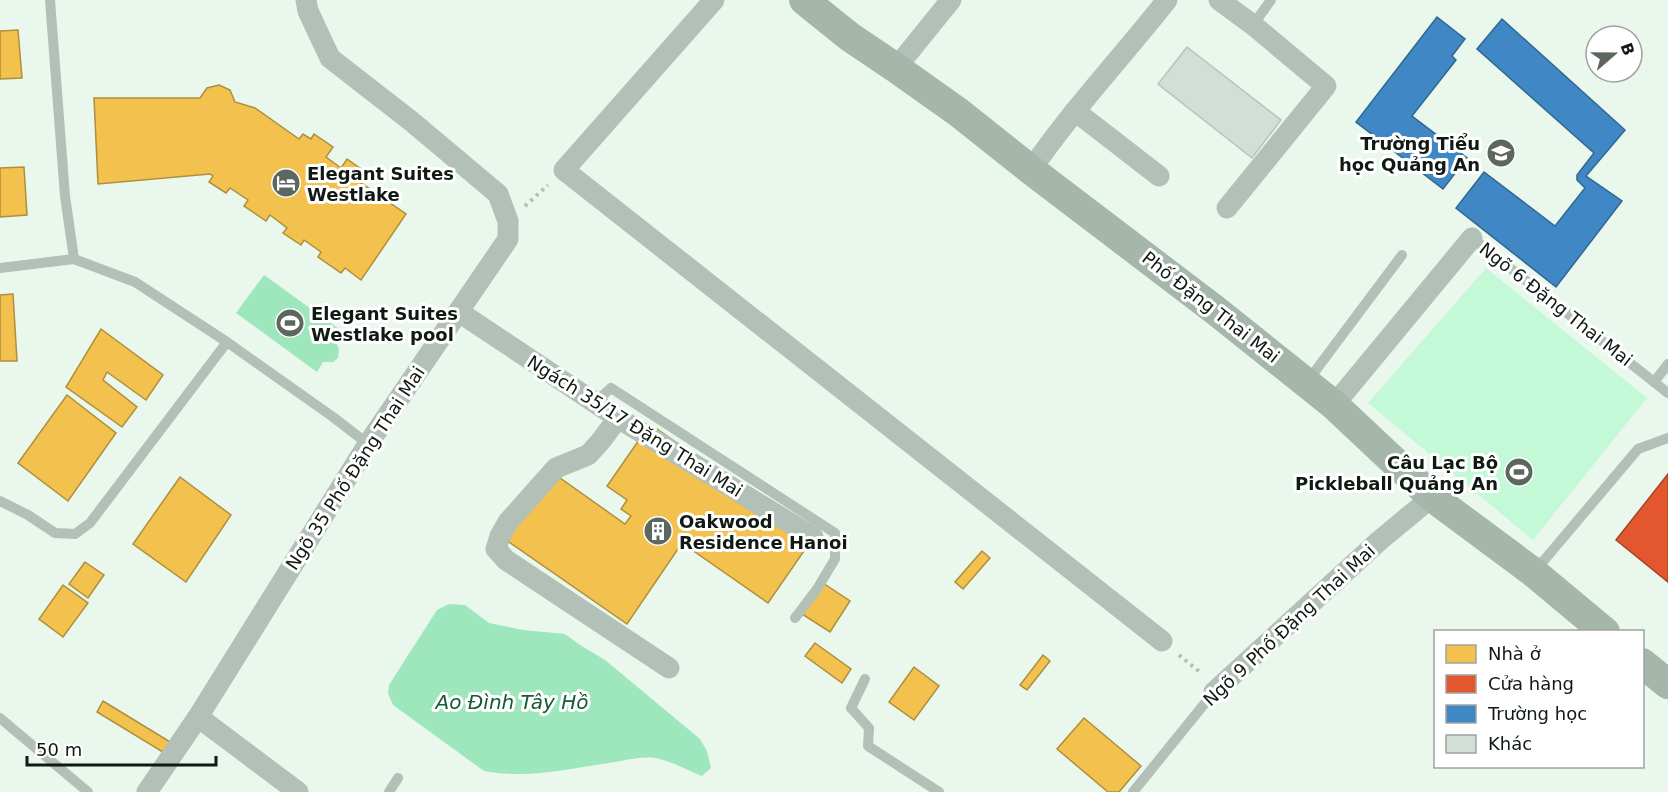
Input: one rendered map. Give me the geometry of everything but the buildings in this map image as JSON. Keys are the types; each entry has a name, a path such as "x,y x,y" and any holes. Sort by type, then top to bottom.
{"street":[{"path":"306,0 308,11 330,58 411,121 498,194 508,220"},
{"path":"714,0 564,170 1162,641"},
{"name":"Phố Đặng Thai Mai","path":"804,0 850,37 958,112 1171,275 1334,405 1432,497 1533,572 1603,630"},
{"path":"897,68 951,0"},
{"path":"1031,170 1075,111 1167,0"},
{"path":"1219,0 1253,25 1326,86 1227,208"},
{"path":"1075,111 1159,176"},
{"name":"Ngõ 35 Phố Đặng Thai Mai","path":"147,792 198,717 368,444 508,239 508,220"},
{"name":"Ngõ 6 Đặng Thai Mai","path":"1334,405 1472,238"},
{"name":"Ngách 35/17 Đặng Thai Mai","path":"459,312 594,403 813,537"},
{"path":"618,418 588,455 556,468 508,522 496,549 506,560 669,668"},
{"name":"Ngõ 9 Phố Đặng Thai Mai","path":"1216,689 1379,541 1432,497"},
{"path":"1644,665 1668,684"},
{"path":"198,717 298,792"}],"lane":[{"path":"50,0 65,196 74,259"},
{"path":"1253,25 1271,0"},
{"name":"Ngõ 6 Đặng Thai Mai","path":"1472,238 1668,393"},
{"path":"1306,382 1401,255"},
{"path":"0,268 74,259 135,282 227,342 368,444"},
{"path":"0,501 28,514 55,533 75,534 90,523 227,342"},
{"path":"1654,382 1668,364"},
{"path":"594,403 611,388 835,533 834,559 817,589 795,618"},
{"path":"1533,572 1638,449 1668,438"},
{"path":"865,679 851,708 868,728 867,746 939,792"},
{"name":"Ngõ 9 Phố Đặng Thai Mai","path":"1133,792 1216,689"},
{"path":"0,718 88,792"},
{"path":"388,792 398,778"}],"path":[{"path":"508,220 564,170"},
{"path":"1162,641 1216,689"}],"shaded area":[{"name":"Câu Lạc Bộ Pickleball Quảng An","path":"1486,268 1647,398 1533,540 1368,403"}],"water":[{"name":"Elegant Suites Westlake pool","path":"264,275 343,332 336,343 339,349 338,358 333,362 323,362 317,372 236,313"},
{"name":"Ao Đình Tây Hồ","path":"449,604 465,605 489,623 523,630 565,634 605,660 700,739 707,751 711,768 702,776 667,761 638,758 531,774 484,771 393,705 388,693 389,685 437,610"}],"place":[{"name":"Trường Tiểu học Quảng An","path":"1501,153"},
{"name":"Elegant Suites Westlake","path":"286,183"},
{"name":"Elegant Suites Westlake pool","path":"290,323"},
{"name":"Câu Lạc Bộ Pickleball Quảng An","path":"1519,472"},
{"name":"Oakwood Residence Hanoi","path":"658,531"}]}
